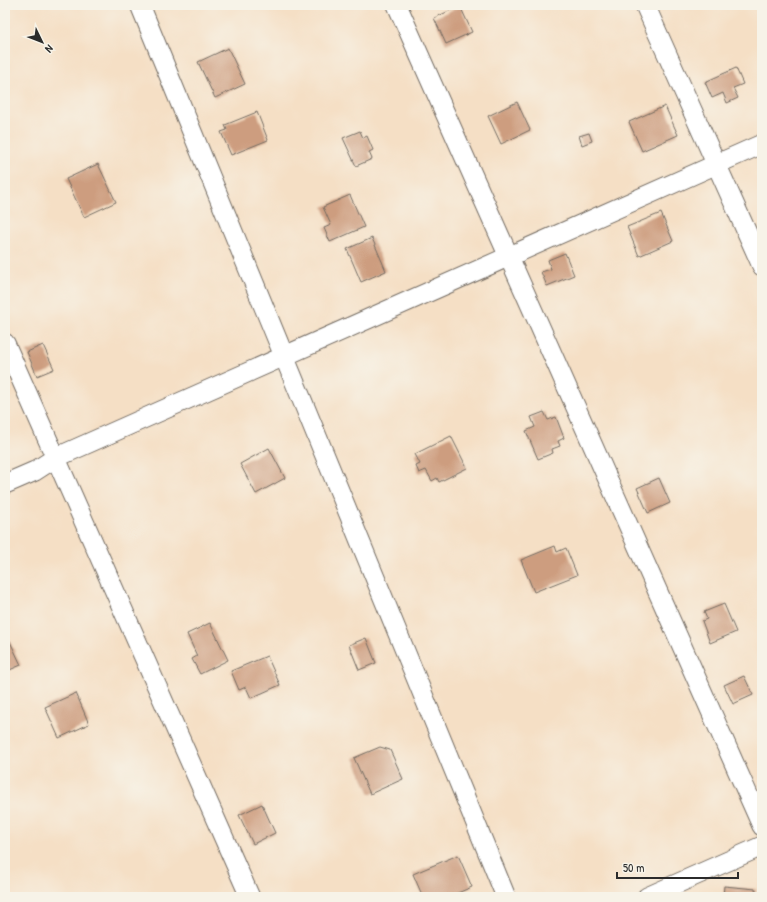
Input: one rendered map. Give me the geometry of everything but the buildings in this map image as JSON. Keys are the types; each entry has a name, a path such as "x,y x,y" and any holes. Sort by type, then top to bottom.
{"street":[{"path":"140,5 506,897"},
{"path":"397,5 762,826"},
{"path":"645,5 762,266"},
{"path":"5,484 35,471 56,458 762,144"},
{"path":"5,343 250,897"},
{"path":"647,897 762,846"}]}
